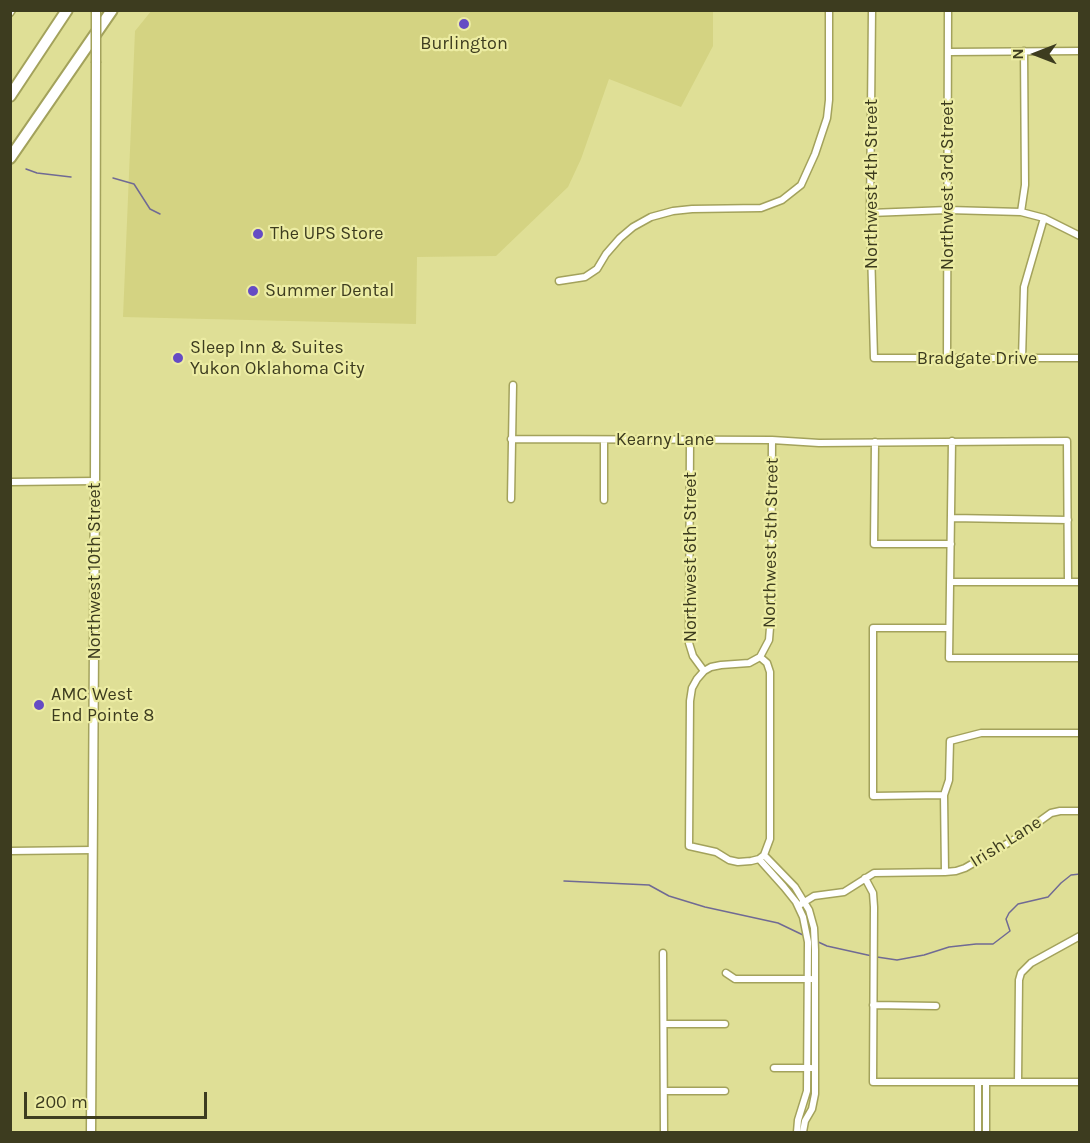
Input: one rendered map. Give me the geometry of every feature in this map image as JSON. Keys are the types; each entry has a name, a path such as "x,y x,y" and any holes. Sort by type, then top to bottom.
{"highway":[{"path":"10,96 68,10"},
{"path":"10,158 112,10"}],"main road":[{"name":"Northwest 10th Street","path":"92,1132 96,10"}],"street":[{"path":"559,281 585,278 597,269 620,238 633,227 651,217 692,208 761,208 782,200 801,185 815,154 827,118 829,10"},
{"name":"Northwest 4th Street","path":"872,10 870,213 874,358"},
{"name":"Northwest 3rd Street","path":"947,359 948,10"},
{"path":"1021,212 1025,185 1023,51"},
{"path":"949,52 1080,51"},
{"path":"870,213 948,210 1021,212 1044,218 1080,236"},
{"path":"1022,359 1024,287 1044,218"},
{"name":"Bradgate Drive","path":"874,358 1080,358"},
{"path":"510,499 513,385"},
{"name":"Kearny Lane","path":"511,440 772,440 819,443 1067,441 1068,520"},
{"path":"604,440 604,500"},
{"name":"Northwest 6th Street","path":"690,440 689,643 693,656 704,671"},
{"name":"Northwest 5th Street","path":"760,657 769,640 771,615 772,440"},
{"path":"952,441 949,658 1080,658"},
{"path":"875,442 874,544 951,544"},
{"path":"10,482 96,482"},
{"path":"951,518 1068,520 1068,582"},
{"path":"951,582 1080,582"},
{"path":"944,795 873,796 873,628 949,628"},
{"path":"760,657 767,663 770,672 770,839 762,857 745,862 733,862 716,852 689,846 690,701 692,688 704,671 721,665 749,663 760,657"},
{"path":"945,872 944,795 949,780 950,741 981,733 1080,733"},
{"name":"Irish Lane","path":"798,906 814,896 844,892 874,873 945,872 965,868 1015,839 1051,813 1080,811"},
{"path":"10,851 93,850"},
{"path":"762,857 795,887 809,910 814,928 811,979 811,1068 814,1094 812,1109 805,1121 803,1132"},
{"path":"762,857 798,906 803,917 811,979"},
{"path":"865,878 873,893 873,1082 1080,1082"},
{"path":"1018,1082 1019,980 1031,963 1080,936"},
{"path":"663,953 664,1132"},
{"path":"726,974 735,979 811,979"},
{"path":"873,1005 936,1006"},
{"path":"663,1024 725,1024"},
{"path":"774,1068 811,1068"},
{"path":"797,1132 811,1068"},
{"path":"978,1083 978,1132"},
{"path":"986,1083 986,1132"},
{"path":"663,1091 725,1091"}],"shaded area":[{"path":"152,10 713,11 713,46 681,107 609,79 581,159 568,187 496,256 417,257 416,324 123,317 135,31"}],"waterway":[{"path":"26,169 37,173 71,177"},
{"path":"113,178 134,184 150,209 160,214"},
{"path":"877,957 897,960 949,947 993,944 1010,931 1006,919 1018,904 1048,897 1071,875 1080,874"},
{"path":"564,881 649,885 669,896 705,907 778,923 803,935"},
{"path":"816,941 827,946 872,956"}],"place":[{"name":"Burlington","path":"464,24"},
{"name":"The UPS Store","path":"258,234"},
{"name":"Summer Dental","path":"253,291"},
{"name":"Sleep Inn & Suites Yukon Oklahoma City","path":"178,358"},
{"name":"AMC West End Pointe 8","path":"39,705"}]}
